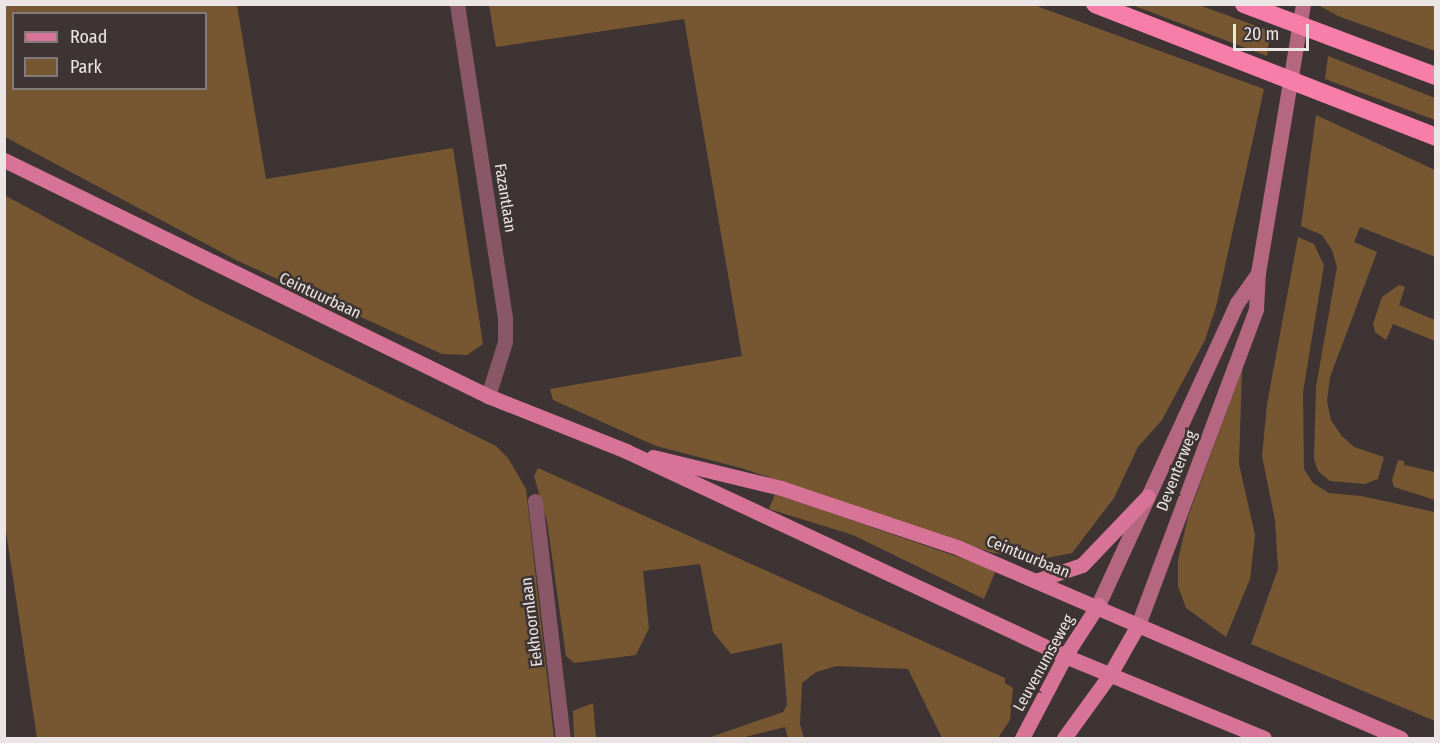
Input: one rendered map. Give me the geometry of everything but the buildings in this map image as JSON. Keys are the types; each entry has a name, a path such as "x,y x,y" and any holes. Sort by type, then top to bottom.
{"highway":[{"path":"1095,4 1436,137"},
{"path":"1244,4 1436,76"}],"main road":[{"name":"Deventerweg","path":"1109,676 1138,625 1256,309 1258,273 1303,4"},
{"name":"Ceintuurbaan","path":"4,160 488,396 626,451 1109,676 1264,738"},
{"name":"Deventerweg","path":"1098,605 1237,303 1258,273"},
{"name":"Ceintuurbaan","path":"626,451 781,488 959,548 1098,605 1138,625 1401,738"},
{"path":"1038,580 1082,565 1148,496"},
{"name":"Leuvenumseweg","path":"1022,738 1065,656 1098,605"},
{"path":"1064,738 1109,676"}],"street":[{"name":"Fazantlaan","path":"457,4 506,318 505,342 488,396"},
{"name":"Eekhoornlaan","path":"535,501 563,738"}],"green space":[{"path":"5,4 237,5 266,179 453,148 483,344 467,355 442,354 238,261 5,137"},
{"path":"489,5 1034,5 1264,89 1216,307 1205,340 1162,420 1138,447 1114,498 1072,553 1046,558 993,553 741,468 656,446 553,400 550,389 742,356 684,19 496,47"},
{"path":"1132,5 1199,5 1270,31 1267,56"},
{"path":"1318,5 1435,5 1435,51 1338,16"},
{"path":"1328,56 1435,98 1435,120 1325,79"},
{"path":"1316,115 1435,170 1435,257 1360,227 1354,242 1377,252 1330,377 1327,401 1331,420 1341,435 1354,447 1384,457 1378,479 1365,484 1330,481 1318,471 1314,459 1316,387 1337,267 1332,250 1322,235 1301,226"},
{"path":"4,195 201,301 496,446 508,458 526,489 554,738 37,738 5,525"},
{"path":"1298,237 1314,244 1324,265 1303,392 1304,469 1313,483 1329,493 1361,496 1435,512 1435,721 1251,644 1278,569 1275,520 1262,456 1267,404"},
{"path":"1399,285 1405,287 1399,305 1435,320 1435,341 1393,324 1386,340 1375,332 1373,324 1382,297"},
{"path":"1242,369 1239,464 1255,535 1250,579 1226,637 1186,608 1178,586 1178,560 1188,517"},
{"path":"1398,460 1404,461 1404,465 1435,472 1435,500 1394,487 1392,480"},
{"path":"538,468 1005,678 1005,683 1013,688 1010,720 998,738 942,738 908,669 837,666 816,672 802,683 800,724 804,738 788,738 785,727 741,738 708,738 783,712 787,705 782,643 731,654 713,632 700,564 643,571 649,628 636,655 574,663 566,656 547,521 534,476"},
{"path":"775,494 996,570 984,599 853,535 769,509"},
{"path":"593,703 596,738 574,738 573,711"}]}
